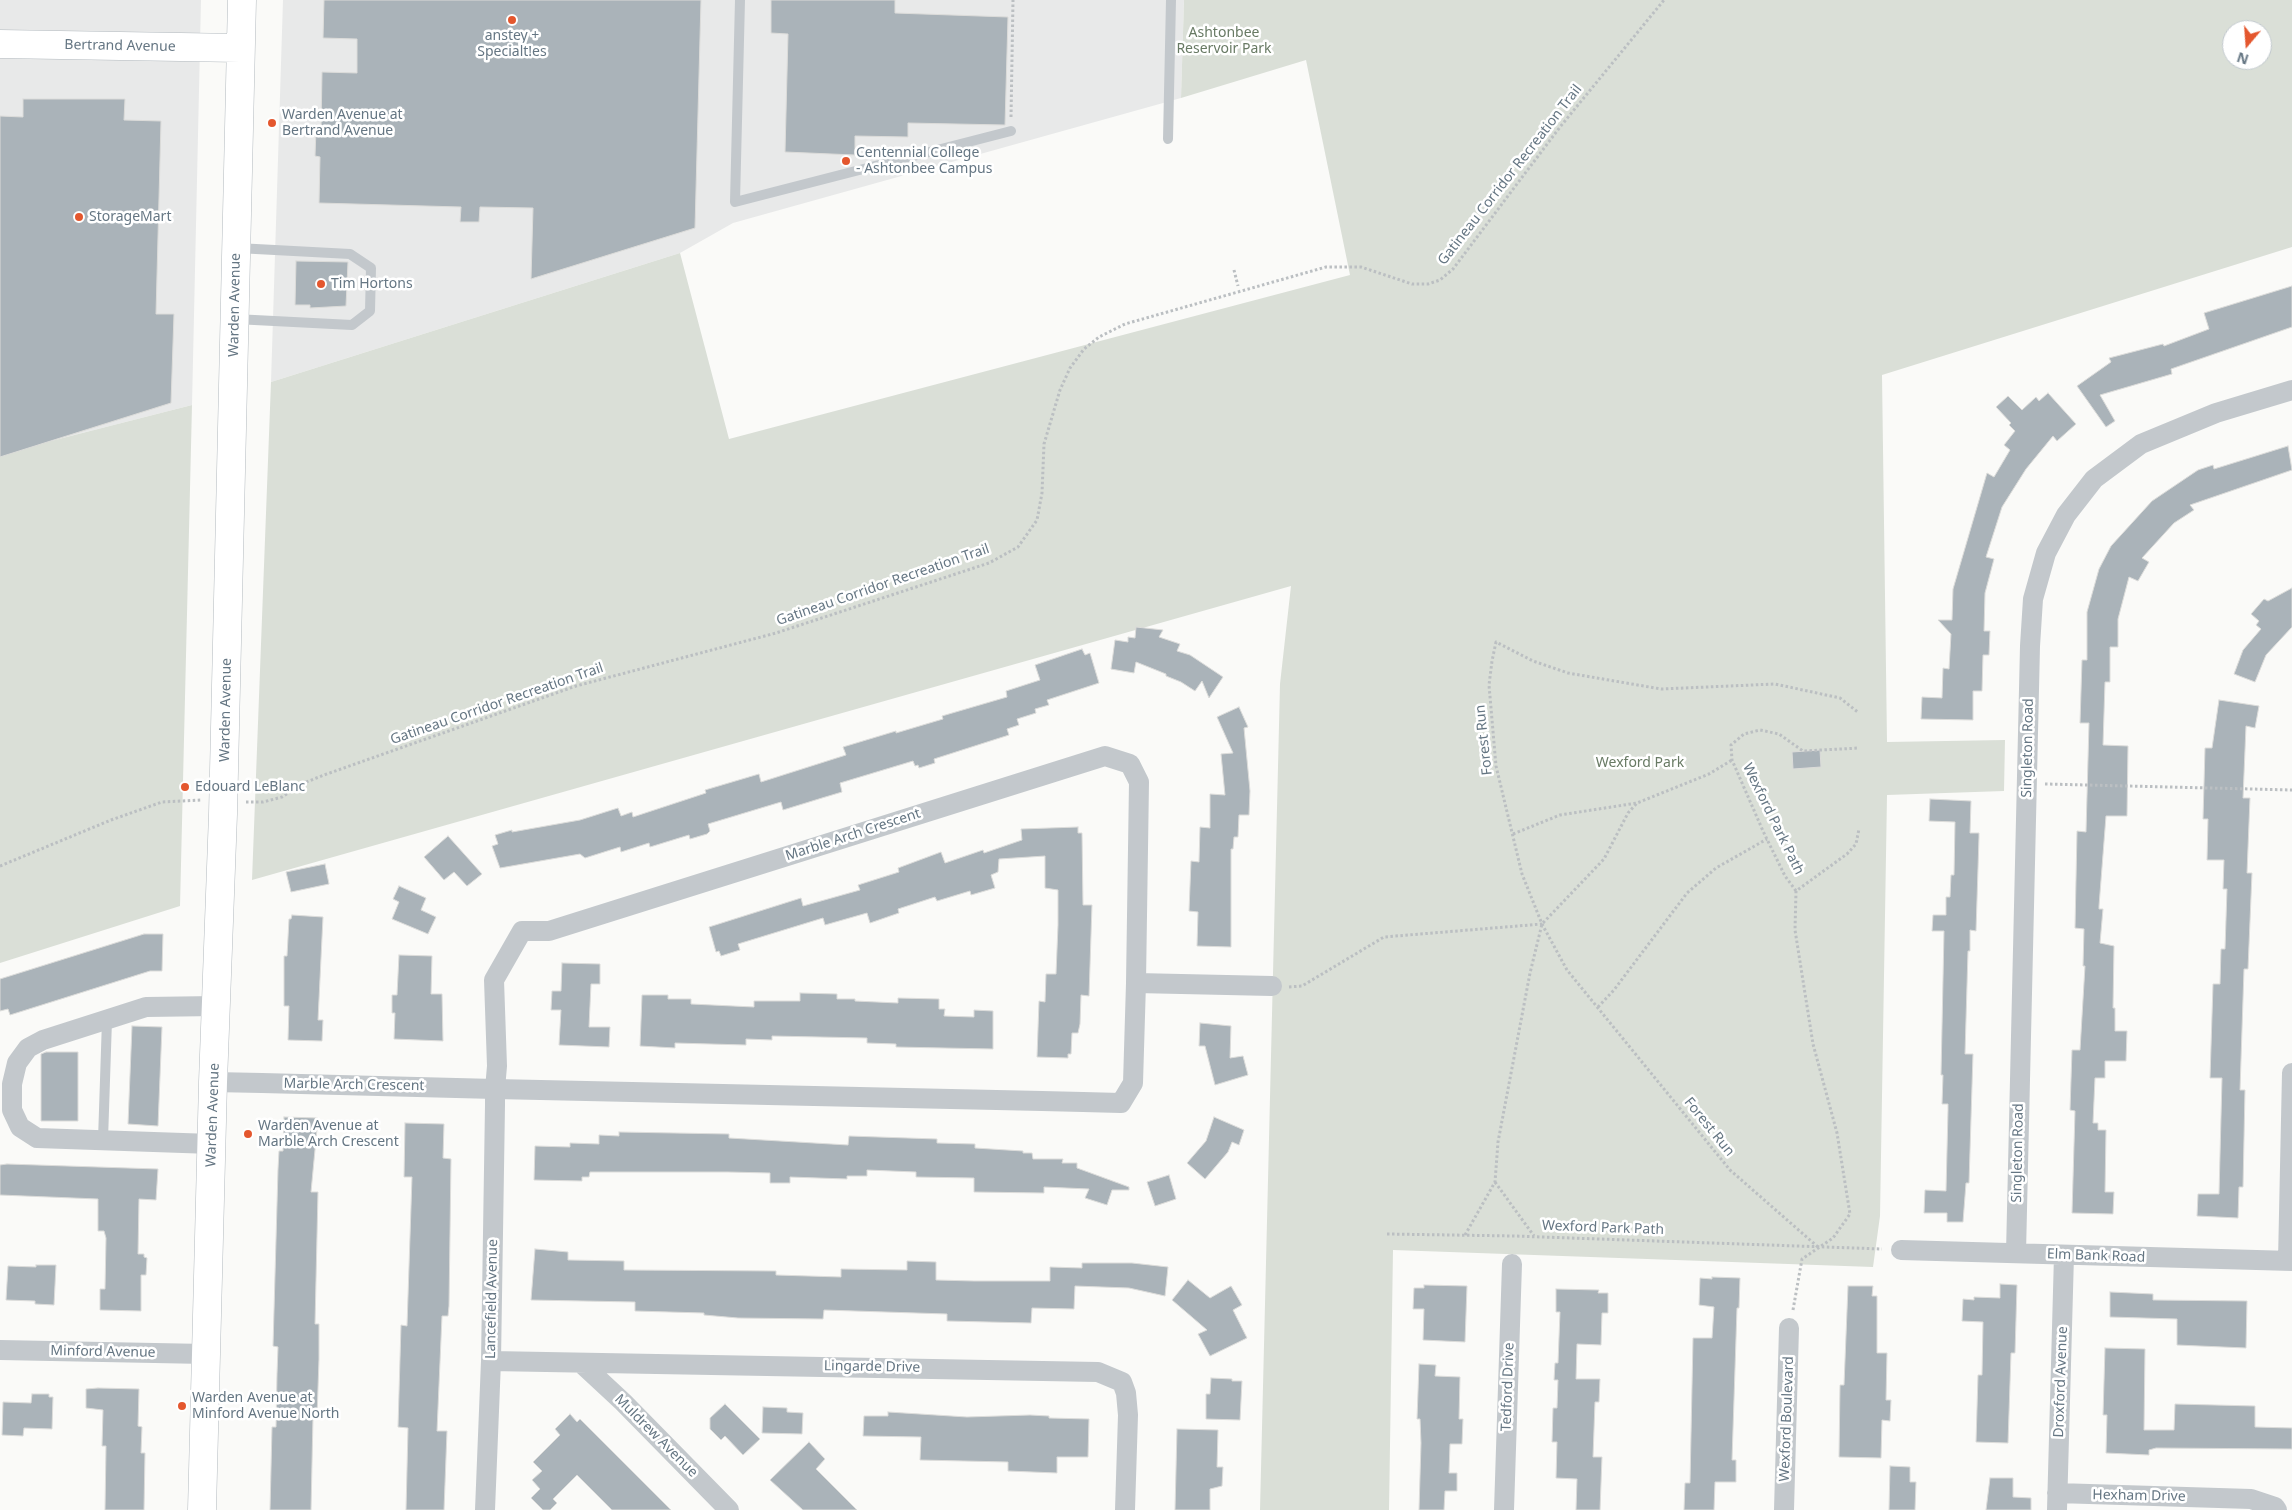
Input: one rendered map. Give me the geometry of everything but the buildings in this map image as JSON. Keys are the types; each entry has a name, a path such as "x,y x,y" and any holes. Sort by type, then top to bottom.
{"main road":[{"name":"Warden Avenue","path":"202,1510 213,1082 223,814 242,0"},
{"name":"Bertrand Avenue","path":"0,44 240,48"}],"street":[{"name":"Singleton Road","path":"2016,1254 2033,599 2046,553 2066,515 2094,479 2141,444 2216,413 2292,390"},
{"name":"Marble Arch Crescent","path":"213,1082 495,1089 1121,1103 1132,1083 1136,983 1139,782 1130,764 1105,756 549,931 522,931 494,980 495,1089"},
{"path":"1136,983 1272,986"},
{"path":"212,1144 37,1138 20,1127 12,1110 12,1084 17,1063 28,1048 43,1040 146,1007 216,1006"},
{"path":"2290,1261 2292,1072"},
{"name":"Lancefield Avenue","path":"485,1510 491,1361 495,1089"},
{"name":"Elm Bank Road","path":"1900,1250 2290,1261"},
{"name":"Droxford Avenue","path":"2057,1502 2064,1255"},
{"name":"Tedford Drive","path":"1504,1510 1512,1264"},
{"name":"Wexford Boulevard","path":"1784,1510 1789,1328"},
{"name":"Minford Avenue","path":"0,1350 206,1354"},
{"name":"Lingarde Drive","path":"491,1361 1098,1372 1122,1382 1126,1393 1128,1415 1125,1510"},
{"name":"Muldrew Avenue","path":"581,1363 623,1402 729,1510"},
{"name":"Hexham Drive","path":"2057,1502 2252,1499 2276,1507 2276,1510"}],"lane":[{"path":"740,0 735,202 1011,131"},
{"path":"1168,139 1172,0"},
{"path":"234,319 352,325 370,311 371,268 350,254 236,248"},
{"path":"103,1140 107,1020"}],"path":[{"path":"1011,131 1013,0"},
{"name":"Gatineau Corridor Recreation Trail","path":"254,803 282,797 304,783 324,775 576,686 776,634 989,563 1018,547 1037,520 1042,493 1044,444 1060,390 1070,368 1084,349 1099,337 1125,324 1326,267 1360,267 1412,284 1428,284 1440,280 1453,269 1560,127 1664,0"},
{"path":"1234,270 1238,286"},
{"name":"Forest Run","path":"1818,1247 1730,1170 1567,970 1542,924 1522,874 1496,766 1490,685 1496,642 1533,661 1568,673 1662,689 1775,684 1840,698 1859,713"},
{"name":"Wexford Park Path","path":"1789,1328 1802,1259 1833,1238 1850,1214 1837,1133 1813,1044 1794,930 1796,891 1785,876 1732,760 1731,745 1744,734 1760,730 1778,734 1803,751 1859,748"},
{"path":"1513,834 1560,815 1637,803 1710,774 1732,760"},
{"path":"2028,783 2292,790"},
{"path":"0,866 111,820 162,802 194,800"},
{"path":"1465,1235 1495,1182 1498,1142 1530,973 1542,924 1604,859 1628,813 1637,803"},
{"name":"Wexford Park Path","path":"1796,891 1846,854 1856,844 1859,829"},
{"path":"1598,1007 1614,990 1687,893 1716,868 1768,839"},
{"path":"1294,988 1302,986 1384,937 1542,924"},
{"path":"1495,1182 1534,1237"},
{"name":"Wexford Park Path","path":"1387,1234 1534,1237 1900,1250"}],"shaded area":[{"name":"StorageMart","path":"0,0 201,0 192,405 0,454"},
{"path":"283,0 1184,0 1181,98 733,223 680,253 271,382"}],"green space":[{"path":"1184,0 2292,0 2292,247 1882,375 1887,742 2005,740 2004,791 1887,795 1880,1216 1873,1267 1393,1250 1389,1510 1260,1510 1280,684 1291,586 252,880 271,382 680,253 729,439 1350,275 1306,60 1181,98"},
{"path":"192,405 180,906 0,963 0,454"}],"place":[{"name":"anstey + Specialt!es","path":"512,20"},
{"name":"Warden Avenue at Bertrand Avenue","path":"272,123"},
{"name":"Centennial College - Ashtonbee Campus","path":"846,161"},
{"name":"StorageMart","path":"79,217"},
{"name":"Tim Hortons","path":"321,284"},
{"name":"Edouard LeBlanc","path":"185,787"},
{"name":"Warden Avenue at Marble Arch Crescent","path":"248,1134"},
{"name":"Warden Avenue at Minford Avenue North","path":"182,1406"}],"park label":[{"name":"Ashtonbee Reservoir Park","path":"1224,42"},
{"name":"Wexford Park","path":"1640,763"}]}
